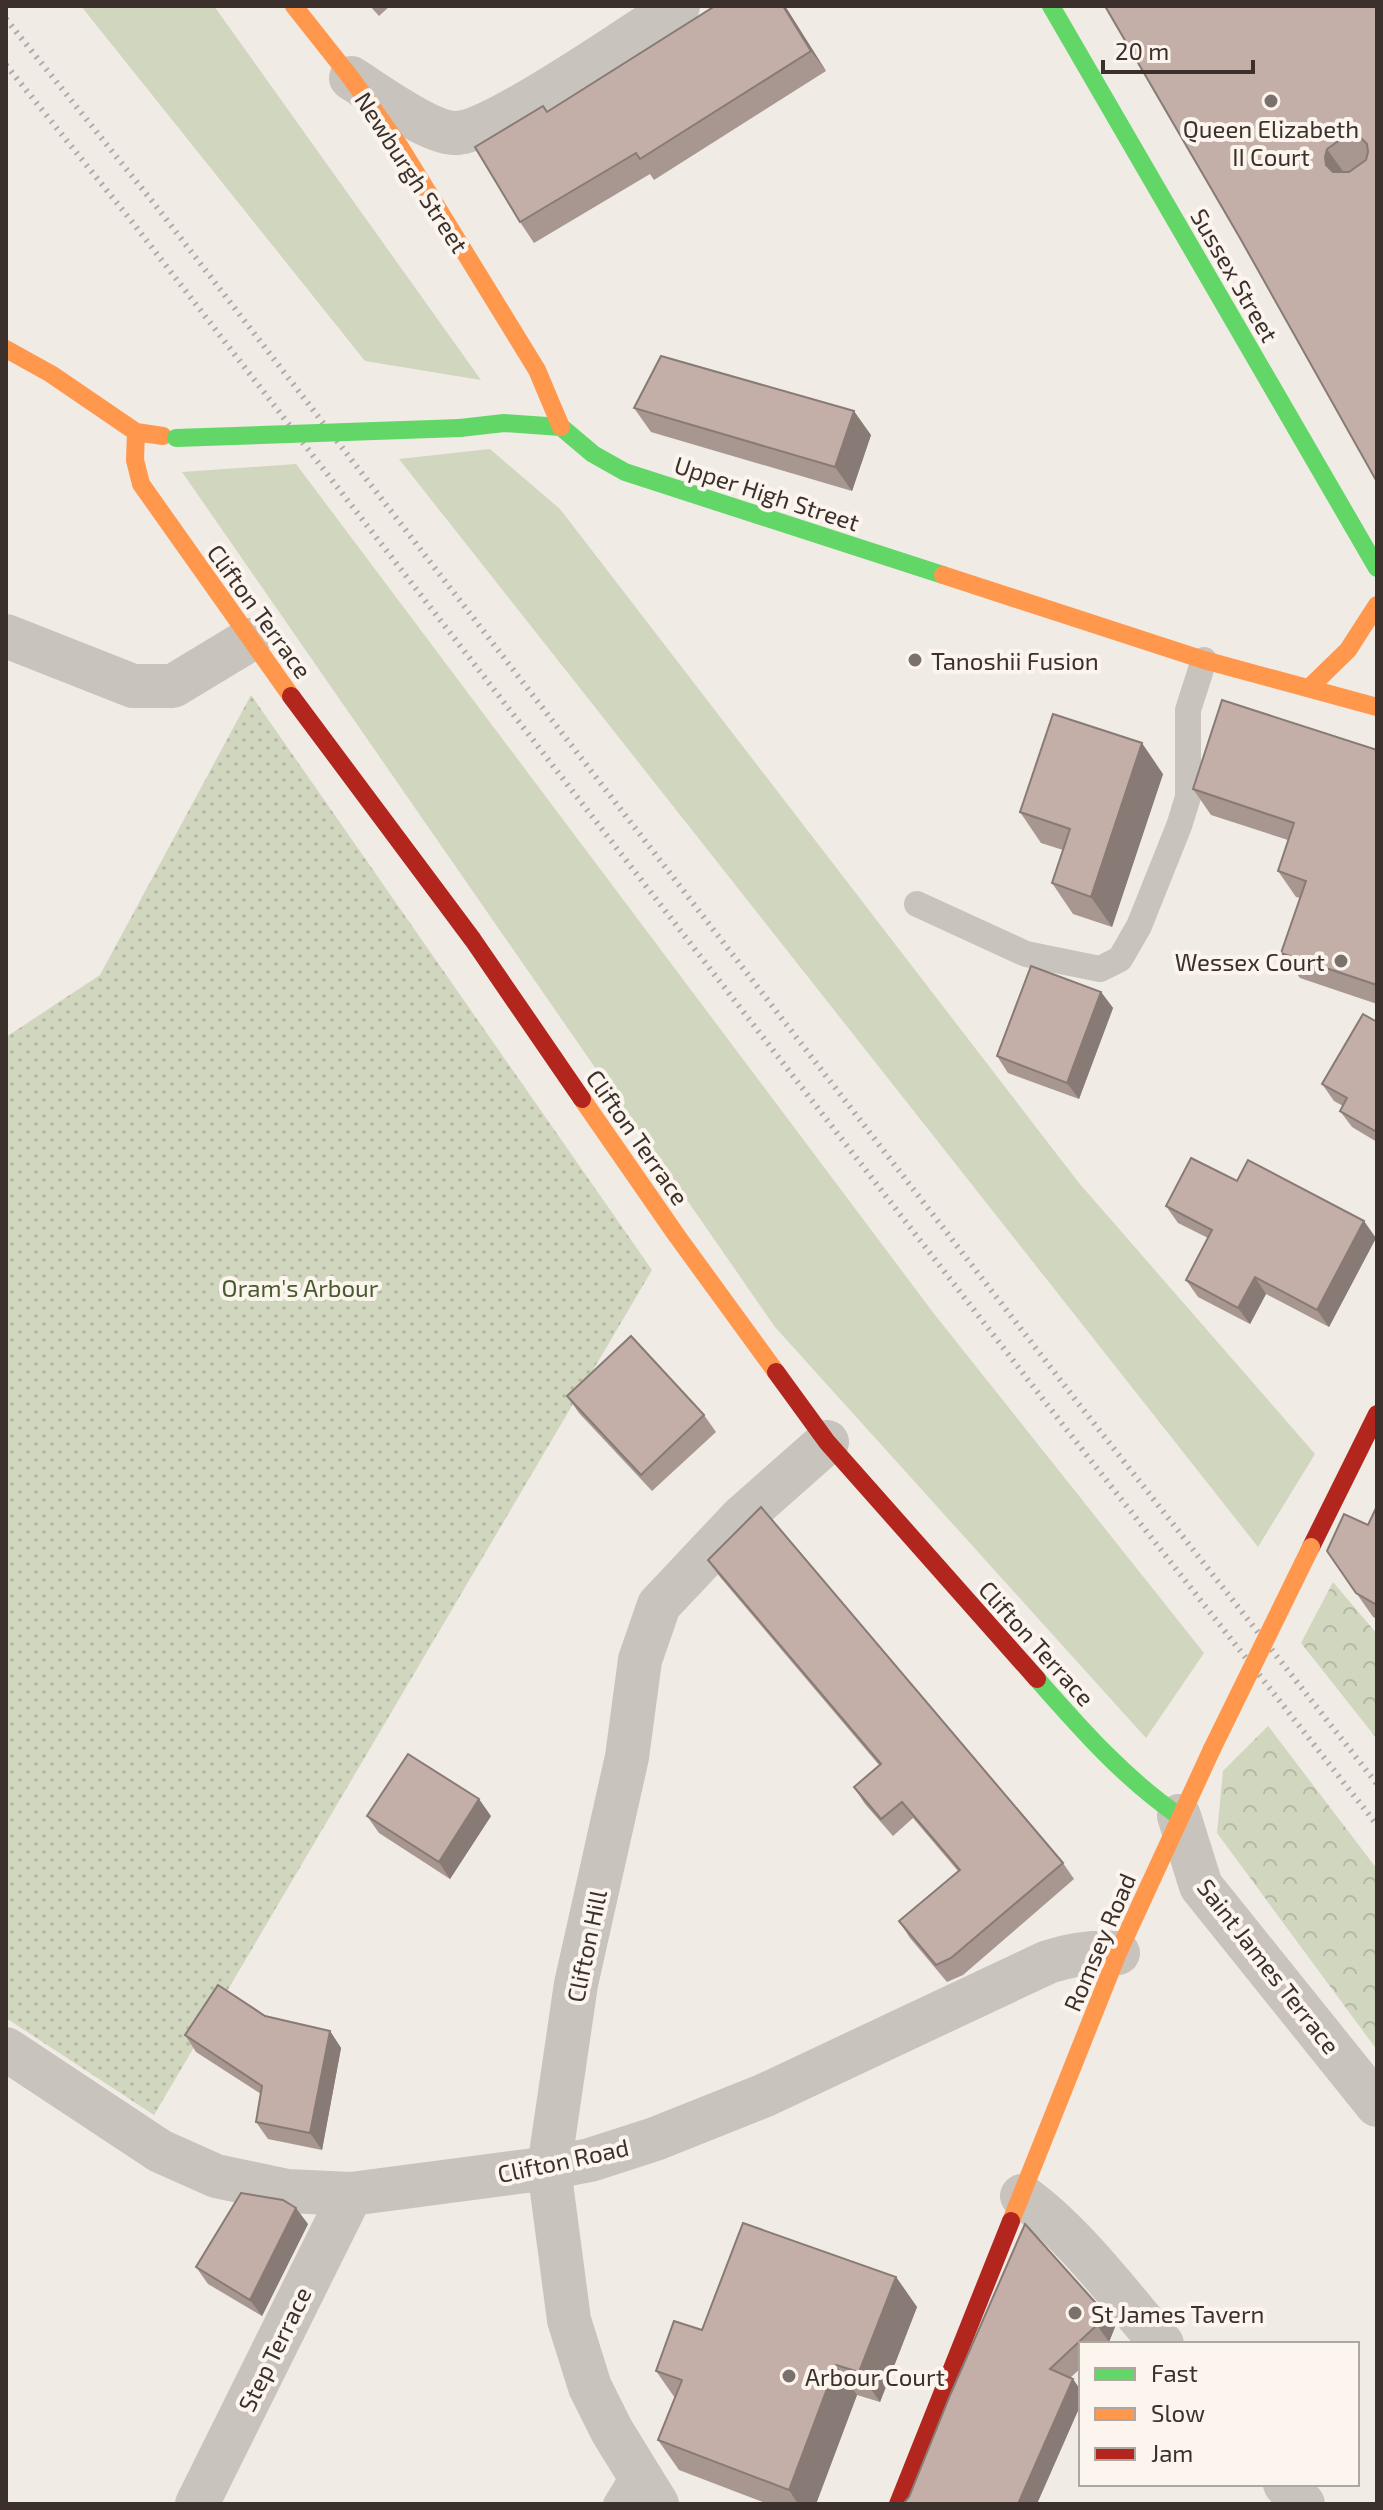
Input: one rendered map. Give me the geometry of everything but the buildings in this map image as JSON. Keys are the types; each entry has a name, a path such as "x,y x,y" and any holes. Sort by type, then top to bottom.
{"main road":[{"path":"294,6 351,78"},
{"name":"Sussex Street","path":"1051,6 1377,568"},
{"name":"Newburgh Street","path":"351,78 400,147 537,370 561,427"},
{"path":"6,349 51,374 136,432 176,438 460,428 504,423 561,427"},
{"name":"Upper High Street","path":"561,427 593,454 625,472 1204,660 1377,707"},
{"name":"Clifton Terrace","path":"136,432 135,460 141,484 249,640 473,940 677,1236 827,1442 1103,1752 1150,1796 1179,1816"},
{"path":"1310,687 1344,657 1366,628 1377,605"},
{"name":"Romsey Road","path":"898,2504 1118,1953 1179,1816 1311,1547 1369,1446 1377,1414"}],"street":[{"name":"Newburgh Street","path":"351,78 426,124 455,134 501,119 678,6"},
{"path":"6,636 133,686 173,686 249,640"},
{"name":"Clifton Hill","path":"636,2493 578,2355 569,2320 549,2168 576,1984 627,1757 640,1660 659,1605 741,1518 827,1442"},
{"name":"Saint James Terrace","path":"1179,1816 1201,1886 1377,2105"},
{"name":"Clifton Road","path":"6,2049 160,2151 216,2176 287,2191 351,2194 590,2160 655,2139 763,2096 1048,1962 1073,1954 1097,1951 1118,1953"},
{"name":"Step Terrace","path":"197,2504 351,2194"},
{"path":"1022,2196 1040,2208 1059,2228 1160,2342"},
{"path":"1287,2486 1303,2504"}],"lane":[{"path":"917,904 1026,954 1100,969 1120,959 1139,926 1188,797 1188,710 1204,660"}],"green space":[{"path":"81,6 214,6 481,380 365,361"},
{"path":"490,449 560,509 1079,1183 1315,1454 1258,1547 399,459"},
{"path":"296,464 935,1315 1204,1653 1146,1738 775,1327 182,472"},
{"name":"Oram's Arbour","path":"251,695 652,1270 154,2115 6,2018 6,1037 100,975"},
{"path":"1333,1582 1377,1634 1377,1739 1301,1643"},
{"path":"1268,1726 1377,1869 1377,2050 1217,1833 1223,1771"}],"railway":[{"path":"6,19 156,206 1078,1403 1377,1784"},
{"path":"6,65 133,223 1063,1425 1377,1825"}],"traffic: fast":[{"path":"1051,6 1377,568"},
{"path":"460,428 504,423 561,427 593,454 625,472 943,575"},
{"path":"176,438 460,428"},
{"path":"1037,1679 1122,1769 1179,1816"}],"traffic: slow":[{"path":"294,6 400,147 537,370 561,427"},
{"path":"6,349 51,374 136,432 163,436"},
{"path":"136,432 135,460 141,484 291,696"},
{"path":"943,575 1204,660 1377,707"},
{"path":"1310,687 1348,650 1377,605"},
{"path":"582,1099 776,1372"},
{"path":"1212,1749 1311,1547"},
{"path":"1011,2221 1118,1953 1212,1749"}],"traffic: jam":[{"path":"291,696 473,940 582,1099"},
{"path":"776,1372 827,1442 1037,1679"},
{"path":"1311,1547 1377,1414"},
{"path":"898,2504 1011,2221"}],"place":[{"name":"Queen Elizabeth II Court","path":"1271,101"},
{"name":"Tanoshii Fusion","path":"915,660"},
{"name":"Wessex Court","path":"1341,961"},
{"name":"St James Tavern","path":"1075,2313"},
{"name":"Arbour Court","path":"789,2376"}]}
